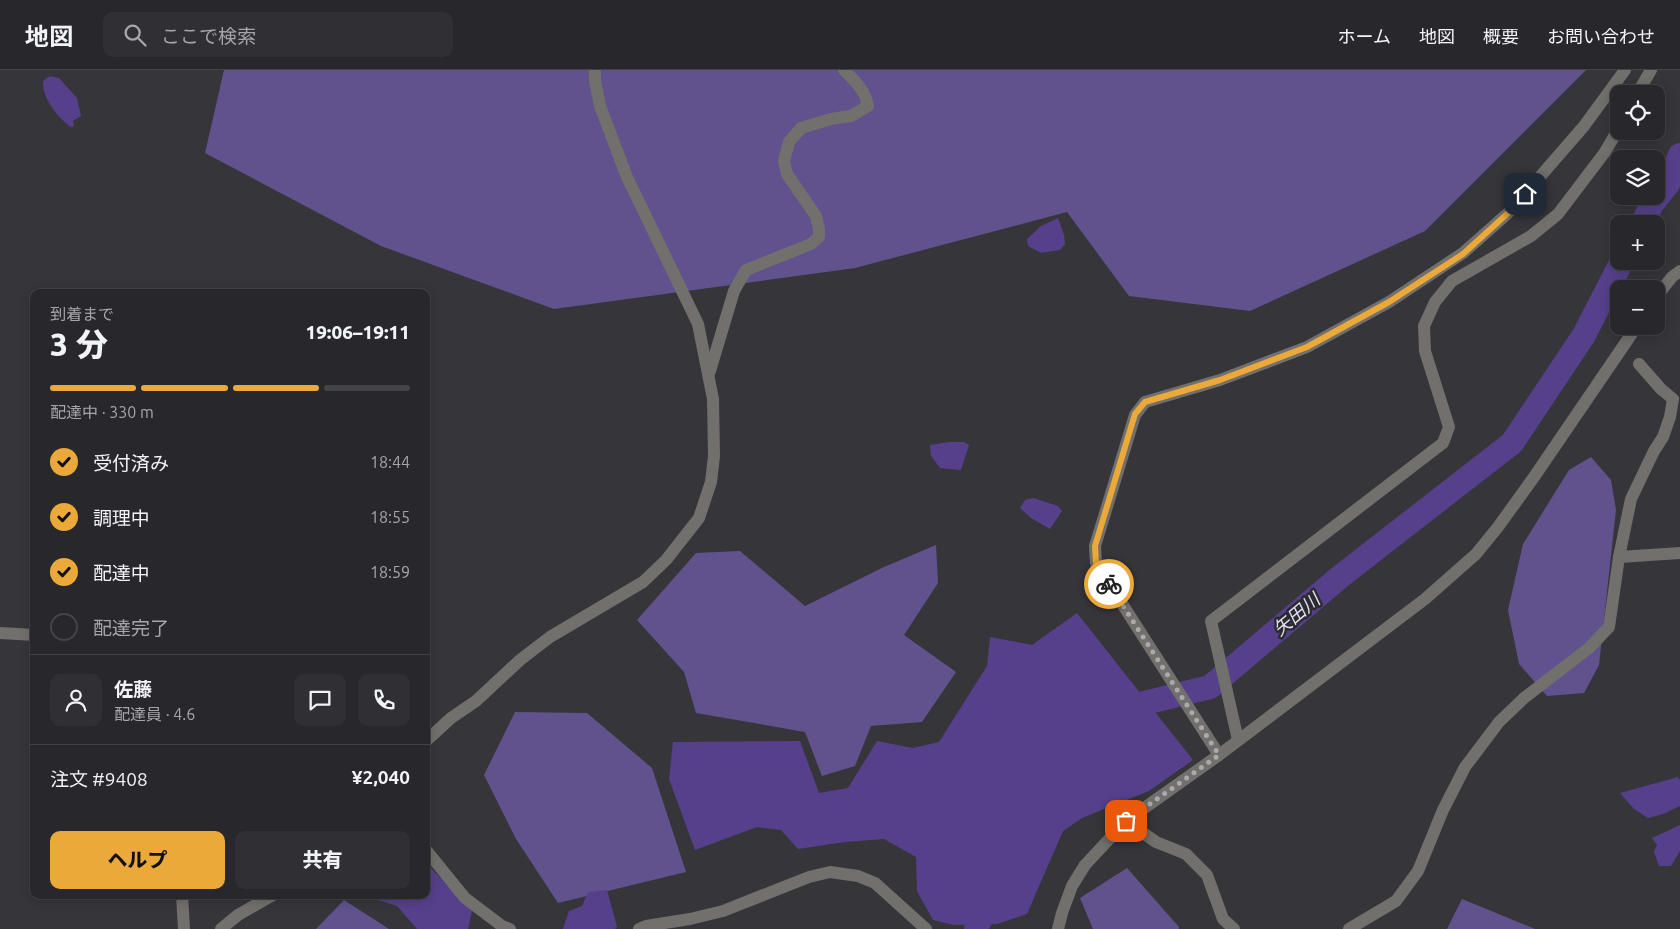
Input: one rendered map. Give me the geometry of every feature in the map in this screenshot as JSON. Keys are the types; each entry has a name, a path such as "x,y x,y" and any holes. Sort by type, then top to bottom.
{"street":[{"path":"430,737 451,718 476,700 520,660 550,637 643,582 666,560 699,518 711,482 714,456 713,399 698,324 628,177 600,106 595,81 595,70"},
{"path":"709,376 734,291 746,270 812,244 819,237 816,216 787,174 784,161 789,142 802,128 831,119 852,116 868,106 866,95 844,70"},
{"path":"1219,755 1096,563 1095,546 1135,414 1145,402 1220,380 1307,347 1389,302 1463,254 1507,214 1525,194 1584,126 1625,70"},
{"path":"1642,85 1650,70"},
{"path":"1238,740 1211,621 1443,443 1449,427 1425,352 1424,326 1434,302 1452,281 1531,236 1558,214 1612,140"},
{"path":"1665,286 1680,270"},
{"path":"1058,929 1072,886 1085,865 1126,821 1219,755 1425,599 1476,554 1529,484 1631,335"},
{"path":"1349,929 1396,901 1418,871 1443,810 1465,767 1499,722 1524,698 1589,648 1609,627 1619,557 1631,499 1654,451 1663,437 1670,417 1673,399 1661,389 1640,364"},
{"path":"1619,557 1680,553"},
{"path":"0,633 30,635"},
{"path":"1126,821 1156,842 1186,854 1207,875 1223,919 1234,929"},
{"path":"430,855 465,898 502,926 510,929"},
{"path":"639,929 723,911 809,877 830,872 858,876 875,883 926,929"},
{"path":"182,899 184,929"},
{"path":"220,929 238,915 266,899"}],"shaded area":[{"path":"224,70 1586,70 1425,231 1250,311 1129,296 1067,212 855,268 554,309 381,246 205,153"},
{"path":"50,76 59,78 77,98 81,116 73,121 74,126 71,127 61,118 48,101 43,81"},
{"path":"1058,218 1065,244 1060,250 1041,253 1028,246 1027,239 1041,226"},
{"path":"964,442 969,445 961,470 940,468 931,456 930,445"},
{"path":"1591,457 1611,480 1616,510 1599,665 1584,693 1547,696 1519,664 1508,610 1523,544 1569,470"},
{"path":"1033,498 1058,506 1062,511 1050,529 1031,518 1020,508 1025,500"},
{"path":"936,545 938,583 904,635 956,672 922,722 871,726 855,766 822,776 805,732 696,713 684,672 637,620 696,553 740,551 805,606 884,567"},
{"path":"1077,613 1193,760 1149,791 1082,818 1063,831 1027,914 997,924 954,925 933,920 917,891 916,857 884,839 845,842 798,849 781,830 757,827 695,850 669,779 673,742 800,741 819,793 848,788 877,741 913,748 939,742 987,666 990,637 1032,645"},
{"path":"515,712 587,713 652,768 686,872 558,903 516,839 484,775"},
{"path":"1678,777 1680,780 1680,806 1663,814 1648,818 1634,809 1620,793"},
{"path":"1680,825 1680,851 1671,866 1659,866 1654,852 1657,845 1652,838"},
{"path":"430,867 472,911 468,929 417,929 397,906 378,900 430,899"},
{"path":"1127,868 1179,929 1093,929 1080,898"},
{"path":"607,890 617,927 615,929 563,929 569,911 582,906 588,892"},
{"path":"1462,899 1535,929 1447,929"},
{"path":"344,900 389,929 316,929"}],"waterway":[{"name":"矢田川","path":"1646,215 1652,204 1668,184 1680,155"},
{"name":"矢田川","path":"1116,710 1210,687 1341,576 1512,443 1584,335 1617,270"},
{"name":"矢田川","path":"976,929 992,894"}],"way so far":[{"path":"1109,584 1219,755 1126,821"}],"route":[{"path":"1109,584 1096,563 1095,546 1135,414 1145,402 1220,380 1307,347 1389,302 1463,254 1507,214 1525,194"}]}
